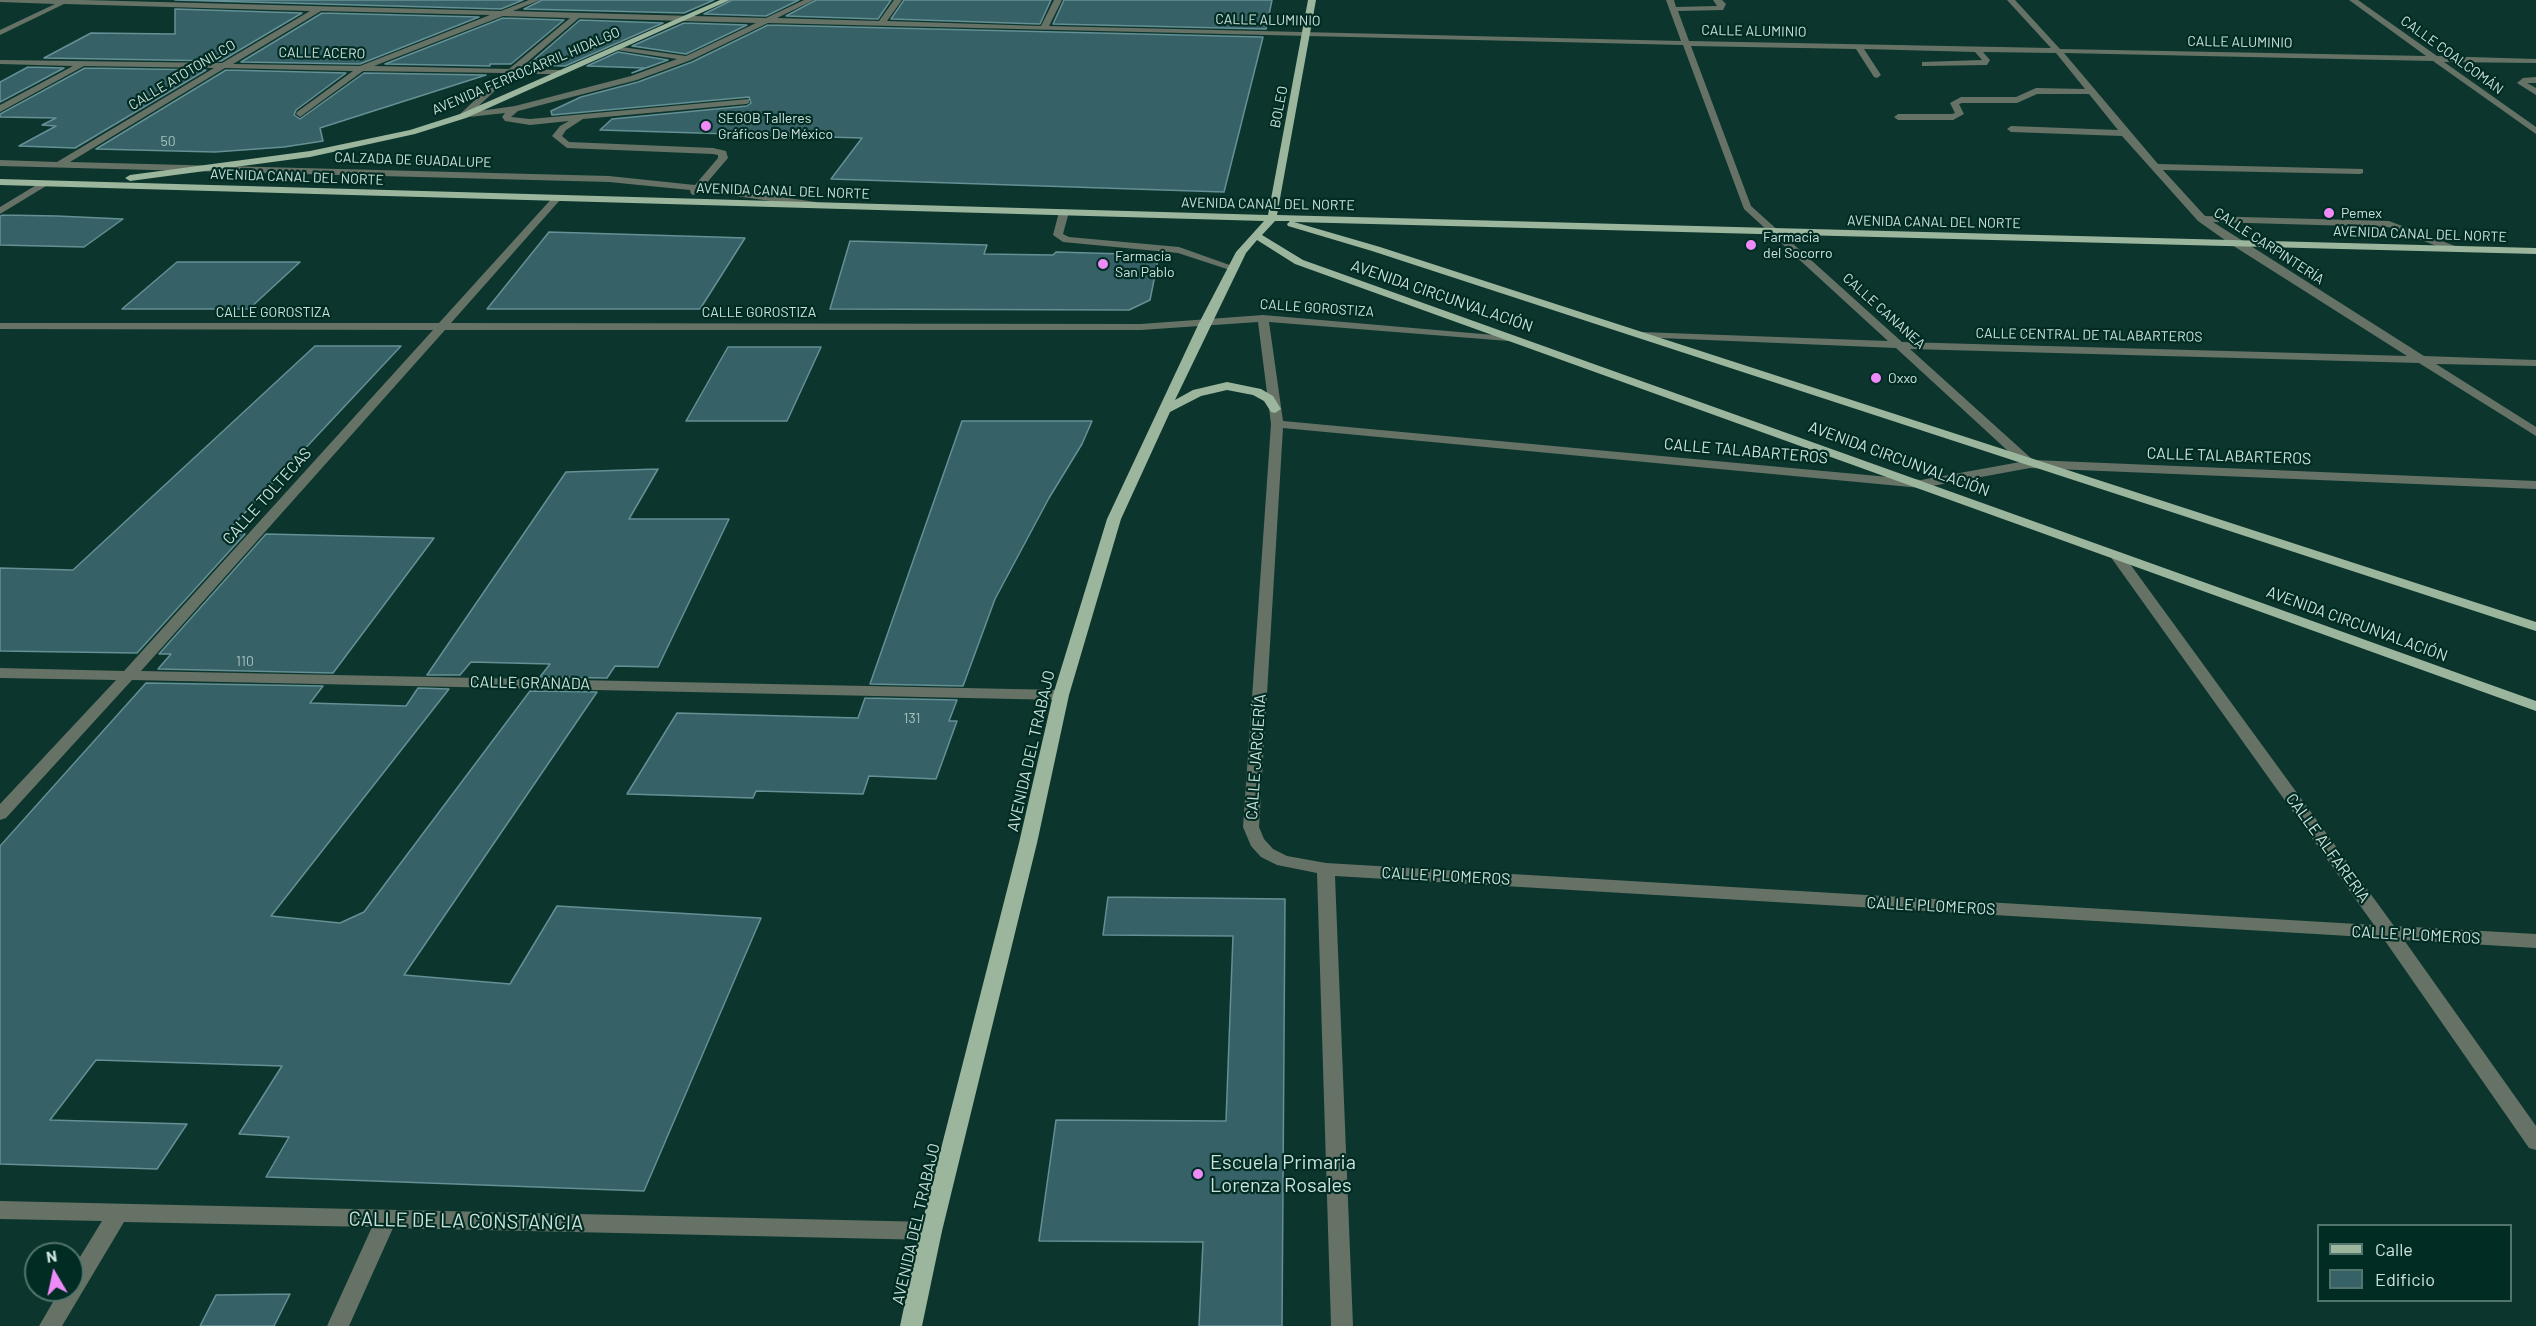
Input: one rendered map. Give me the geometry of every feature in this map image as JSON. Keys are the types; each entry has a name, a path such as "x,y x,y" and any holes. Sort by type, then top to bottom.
{"main road":[{"name":"AVENIDA FERROCARRIL HIDALGO","path":"82,184 310,154 369,143 463,116 726,0"},
{"name":"BOLEO","path":"1272,218 1312,0"},
{"name":"AVENIDA CANAL DEL NORTE","path":"0,182 1064,213 2536,251"},
{"name":"AVENIDA DEL TRABAJO","path":"911,1326 931,1231 1028,843 1060,695 1114,519 1205,322 1241,252 1272,218"},
{"name":"AVENIDA CIRCUNVALACIÓN","path":"1272,218 1376,249 2536,627"},
{"name":"AVENIDA CIRCUNVALACIÓN","path":"1256,235 1299,262 2536,706"},
{"path":"1165,410 1197,393 1227,386 1242,387 1257,392 1269,399 1275,409"}],"street":[{"name":"CALLE ALUMINIO","path":"0,0 1307,35 2536,61"},
{"name":"CALLE ATOTONILCO","path":"60,165 333,0"},
{"path":"300,114 362,68 536,0"},
{"path":"463,116 515,109 631,79 688,58 810,0"},
{"path":"881,24 898,0"},
{"path":"1044,28 1058,0"},
{"path":"1672,4 1720,8 1722,4 1717,0"},
{"name":"CALLE CARPINTERÍA","path":"2011,0 2059,52 2125,133 2202,219 2236,243 2536,432"},
{"name":"CALLE COALCOMÁN","path":"2353,0 2536,131"},
{"path":"0,33 67,1"},
{"name":"CALLE CANANEA","path":"1672,4 1748,207 2030,464"},
{"path":"463,116 511,71 576,16"},
{"path":"1857,46 1877,75"},
{"path":"617,48 688,58"},
{"path":"1925,64 1984,63 1986,60 1977,49"},
{"name":"CALLE ACERO","path":"0,62 560,72"},
{"name":"CALLE ACERO","path":"0,109 83,64"},
{"path":"2536,80 2526,80 2521,83 2536,92"},
{"path":"1898,117 1953,117 1960,114 1954,103 1961,100 2017,100 2036,91 2092,92"},
{"path":"515,109 506,117 508,119 530,122 746,101"},
{"path":"583,116 563,128 557,136 567,145 723,153 723,158 687,202"},
{"path":"2011,129 2125,133"},
{"name":"CALZADA DE GUADALUPE","path":"0,163 609,179 697,188 825,206"},
{"path":"2156,167 2360,171"},
{"path":"0,212 46,183"},
{"name":"CALLE TOLTECAS","path":"0,814 129,675 557,198"},
{"path":"1064,213 1058,235 1067,240 1179,250 1233,268"},
{"path":"2202,219 2388,224 2451,248"},
{"name":"CALLE GOROSTIZA","path":"0,326 1141,327 1263,318 1517,340"},
{"name":"CALLE JARCIERÍA","path":"1263,318 1277,424 1251,826 1257,842 1267,853 1283,861 1326,869"},
{"name":"CALLE CENTRAL DE TALABARTEROS","path":"1641,335 1899,345 2536,363"},
{"name":"CALLE TALABARTEROS","path":"1277,424 1921,484 2030,464 2536,485"},
{"name":"CALLE ALFARERIA","path":"2117,556 2390,933 2536,1142"},
{"name":"CALLE GRANADA","path":"0,673 1060,695"},
{"path":"1326,869 1342,1326"},
{"name":"CALLE PLOMEROS","path":"1326,869 2536,941"},
{"name":"CALLE DE LA CONSTANCIA","path":"0,1210 931,1231"},
{"path":"84,1270 118,1213"},
{"path":"338,1326 386,1220"},
{"path":"50,1326 65,1302"}],"building":[{"path":"175,0 523,0 501,9"},
{"path":"542,0 714,0 684,13 524,9"},
{"path":"732,0 799,0 766,16 704,14"},
{"path":"816,0 891,0 878,19 786,16"},
{"path":"904,0 1051,0 1040,24 891,19"},
{"path":"1064,0 1272,0 1266,29 1053,24"},
{"path":"175,9 302,13 221,61 44,58 91,33 175,34"},
{"path":"322,13 479,17 360,64 241,62"},
{"path":"503,18 564,20 511,64 490,64 490,66 385,64"},
{"path":"580,20 663,23 565,66 528,65"},
{"path":"684,23 747,25 686,54 632,46"},
{"path":"768,25 1263,37 1224,192 831,179 862,138 600,130 612,119 747,106 751,103 749,97 552,115 551,111 581,97 638,82 692,62"},
{"path":"618,52 668,60 632,73 644,68 587,66"},
{"path":"28,67 64,68 0,102 0,82"},
{"path":"85,68 206,70 75,148 19,146 56,126 42,125 56,118 0,117 0,114"},
{"path":"226,70 346,73 296,110 294,115 300,119 364,73 486,75 320,128 323,141 284,147 215,152 96,149"},
{"path":"0,216 123,219 84,247 0,245"},
{"path":"549,232 745,238 700,309 487,309"},
{"path":"850,241 987,245 984,254 1053,255 1056,252 1159,255 1150,300 1129,310 830,309"},
{"path":"177,262 300,262 249,309 122,309"},
{"path":"315,346 401,346 226,533 245,534 137,653 0,651 0,568 73,570"},
{"path":"728,347 821,347 787,421 686,421"},
{"path":"962,421 1092,421 1082,444 1049,498 995,599 963,686 870,684"},
{"path":"658,469 629,519 729,519 658,667 615,666 607,678 540,677 550,664 471,662 460,675 427,675 566,472"},
{"path":"266,534 434,538 333,673 158,669 171,654 159,654"},
{"path":"146,683 323,686 310,703 406,706 418,688 449,689 271,916 340,923 364,912 530,691 597,692 404,975 510,984 557,906 761,918 644,1191 266,1177 289,1137 239,1134 282,1066 96,1060 50,1120 187,1124 157,1169 0,1164 0,846"},
{"path":"865,698 957,700 949,721 957,721 936,779 869,776 863,794 756,791 753,798 627,794 677,713 858,718"},
{"name":"Escuela Primaria Lorenza Rosales","path":"1108,897 1285,899 1282,1326 1199,1326 1203,1242 1039,1241 1056,1120 1226,1121 1233,936 1103,935"},
{"path":"290,1294 274,1326 200,1326 216,1295"}],"place":[{"name":"SEGOB Talleres Gráficos De México","path":"706,126"},
{"name":"Pemex","path":"2329,213"},
{"name":"Farmacia del Socorro","path":"1751,245"},
{"name":"Farmacia San Pablo","path":"1103,264"},
{"name":"Oxxo","path":"1876,378"},
{"name":"Escuela Primaria Lorenza Rosales","path":"1198,1174"}]}
